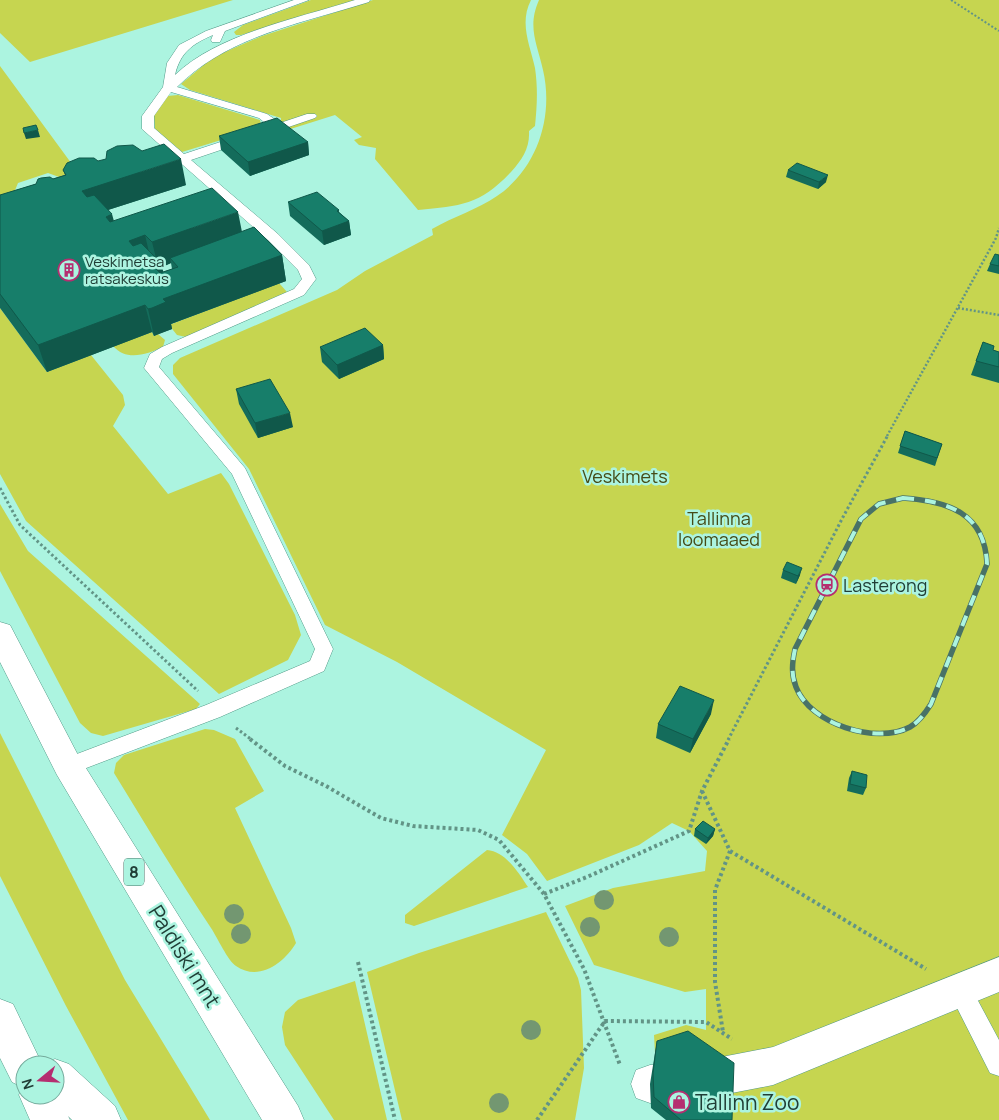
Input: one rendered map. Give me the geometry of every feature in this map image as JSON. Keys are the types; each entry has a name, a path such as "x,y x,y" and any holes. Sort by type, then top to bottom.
{"main road":[{"name":"Paldiski mnt","path":"0,633 68,766 278,1116"},
{"path":"636,1076 706,1080 773,1066 999,974"},
{"path":"12,1041 28,1055"},
{"path":"65,1087 101,1120"},
{"path":"43,1105 50,1120"}],"lane":[{"path":"169,88 169,75 176,57 184,44 198,37 304,0"},
{"path":"68,766 213,711 317,666 324,649 239,472 151,368 155,356 299,292 309,279 304,268 273,237 148,129 148,116 161,96 169,88 186,72 213,52 241,39 364,0"},
{"path":"213,52 216,38 221,30"},
{"path":"169,88 263,116 278,126"},
{"path":"182,159 311,116"},
{"path":"960,990 999,1064"}],"path":[{"path":"951,0 999,31"},
{"path":"636,1076 605,1021 584,969 544,894 587,877 689,831 702,791 843,517 997,239 999,228"},
{"path":"958,308 999,315"},
{"path":"702,791 730,851 960,990"},
{"path":"723,1033 715,982 715,890 730,851"},
{"path":"358,962 396,1120"},
{"path":"605,1021 706,1022"},
{"path":"537,1120 605,1021"}],"green space":[{"path":"0,0 233,0 30,62 0,33"},
{"path":"311,0 357,0 241,35 236,35 234,32 243,25"},
{"path":"373,0 531,0 526,17 526,26 536,75 535,126 529,131 527,148 519,163 500,183 479,197 458,205 418,210 375,159 376,148 359,145 354,140 362,137 335,115 281,132 279,131 281,118 190,90 181,84 212,58 234,48 262,36"},
{"name":"Tallinna loomaaed","path":"539,0 999,0 999,1120 724,1120 655,1053 654,1035 686,1025 706,1030 706,989 685,992 594,965 565,906 613,888 705,871 707,851 689,831 672,823 639,845 547,881 527,854 502,835 546,750 397,662 325,625 249,469 173,374 173,365 180,358 337,290 365,271 433,235 432,229 490,201 511,185 523,172 532,157 544,123 546,88 533,27 535,10"},
{"path":"0,66 77,171 59,177 48,173 18,183 13,195 0,209"},
{"path":"178,95 260,120 261,125 254,130 182,152 155,129 154,115 167,96"},
{"path":"279,283 287,292 186,337 177,335 169,325"},
{"path":"0,308 47,372 91,355 123,395 125,405 113,426 168,494 221,473 229,484 295,615 301,635 288,660 219,694 26,521 0,474"},
{"path":"152,332 154,336 158,334 165,340 163,347 144,354 131,355 124,354 113,346"},
{"path":"0,504 28,551 200,704 196,709 103,736 91,733 80,723 0,571"},
{"path":"205,729 214,730 235,739 264,791 235,808 291,928 296,943 278,963 262,971 253,972 245,970 236,966 230,959 114,773 116,763 124,755"},
{"path":"0,733 125,980 210,1120 128,1120 66,1006 0,876"},
{"path":"487,850 494,851 506,858 528,887 414,926 405,923 405,915"},
{"path":"546,912 578,978 581,990 584,1068 575,1120 402,1120 367,972"},
{"path":"355,981 387,1120 334,1120 285,1045 282,1027 285,1012 298,1000"}],"building":[{"path":"277,118 308,142 248,162 219,136"},
{"path":"36,125 38,130 24,133 23,128"},
{"name":"Veskimetsa ratsakeskus","path":"164,144 181,159 82,191 87,197 94,195 112,214 106,217 110,222 212,188 238,212 152,242 145,235 129,241 133,246 141,243 162,264 154,267 160,273 178,267 170,258 254,227 282,255 163,299 166,302 152,308 148,309 145,305 38,345 0,294 0,195 36,184 38,179 41,178 50,177 53,179 66,175 63,170 67,163 79,158 94,158 98,161 106,159 107,151 117,146 133,145 142,151"},
{"path":"797,163 828,175 819,182 788,170"},
{"path":"317,192 349,221 322,231 288,202"},
{"path":"995,254 999,255 999,266 990,264"},
{"path":"365,328 383,345 337,365 320,347"},
{"path":"983,342 994,346 993,350 999,352 999,367 976,361"},
{"path":"270,379 290,413 255,423 236,389"},
{"path":"905,431 942,444 937,458 900,446"},
{"path":"787,562 802,568 798,576 783,570"},
{"path":"680,686 714,700 693,739 658,724"},
{"path":"852,771 867,775 866,788 850,784"},
{"path":"703,821 715,829 708,838 695,829"},
{"path":"688,1031 734,1063 732,1120 681,1120 654,1097 653,1073 657,1041"}],"railway":[{"path":"903,498 935,502 961,513 971,521 979,533 985,547 987,564 931,704 925,713 910,727 896,732 880,734 863,732 829,721 804,700 793,678 794,654 861,519 879,504 903,498"}],"place":[{"name":"Veskimetsa ratsakeskus","path":"69,270"},
{"name":"Lasterong","path":"827,585"},
{"name":"Tallinn Zoo","path":"679,1102"}],"park label":[{"name":"Veskimets","path":"625,476"}]}
